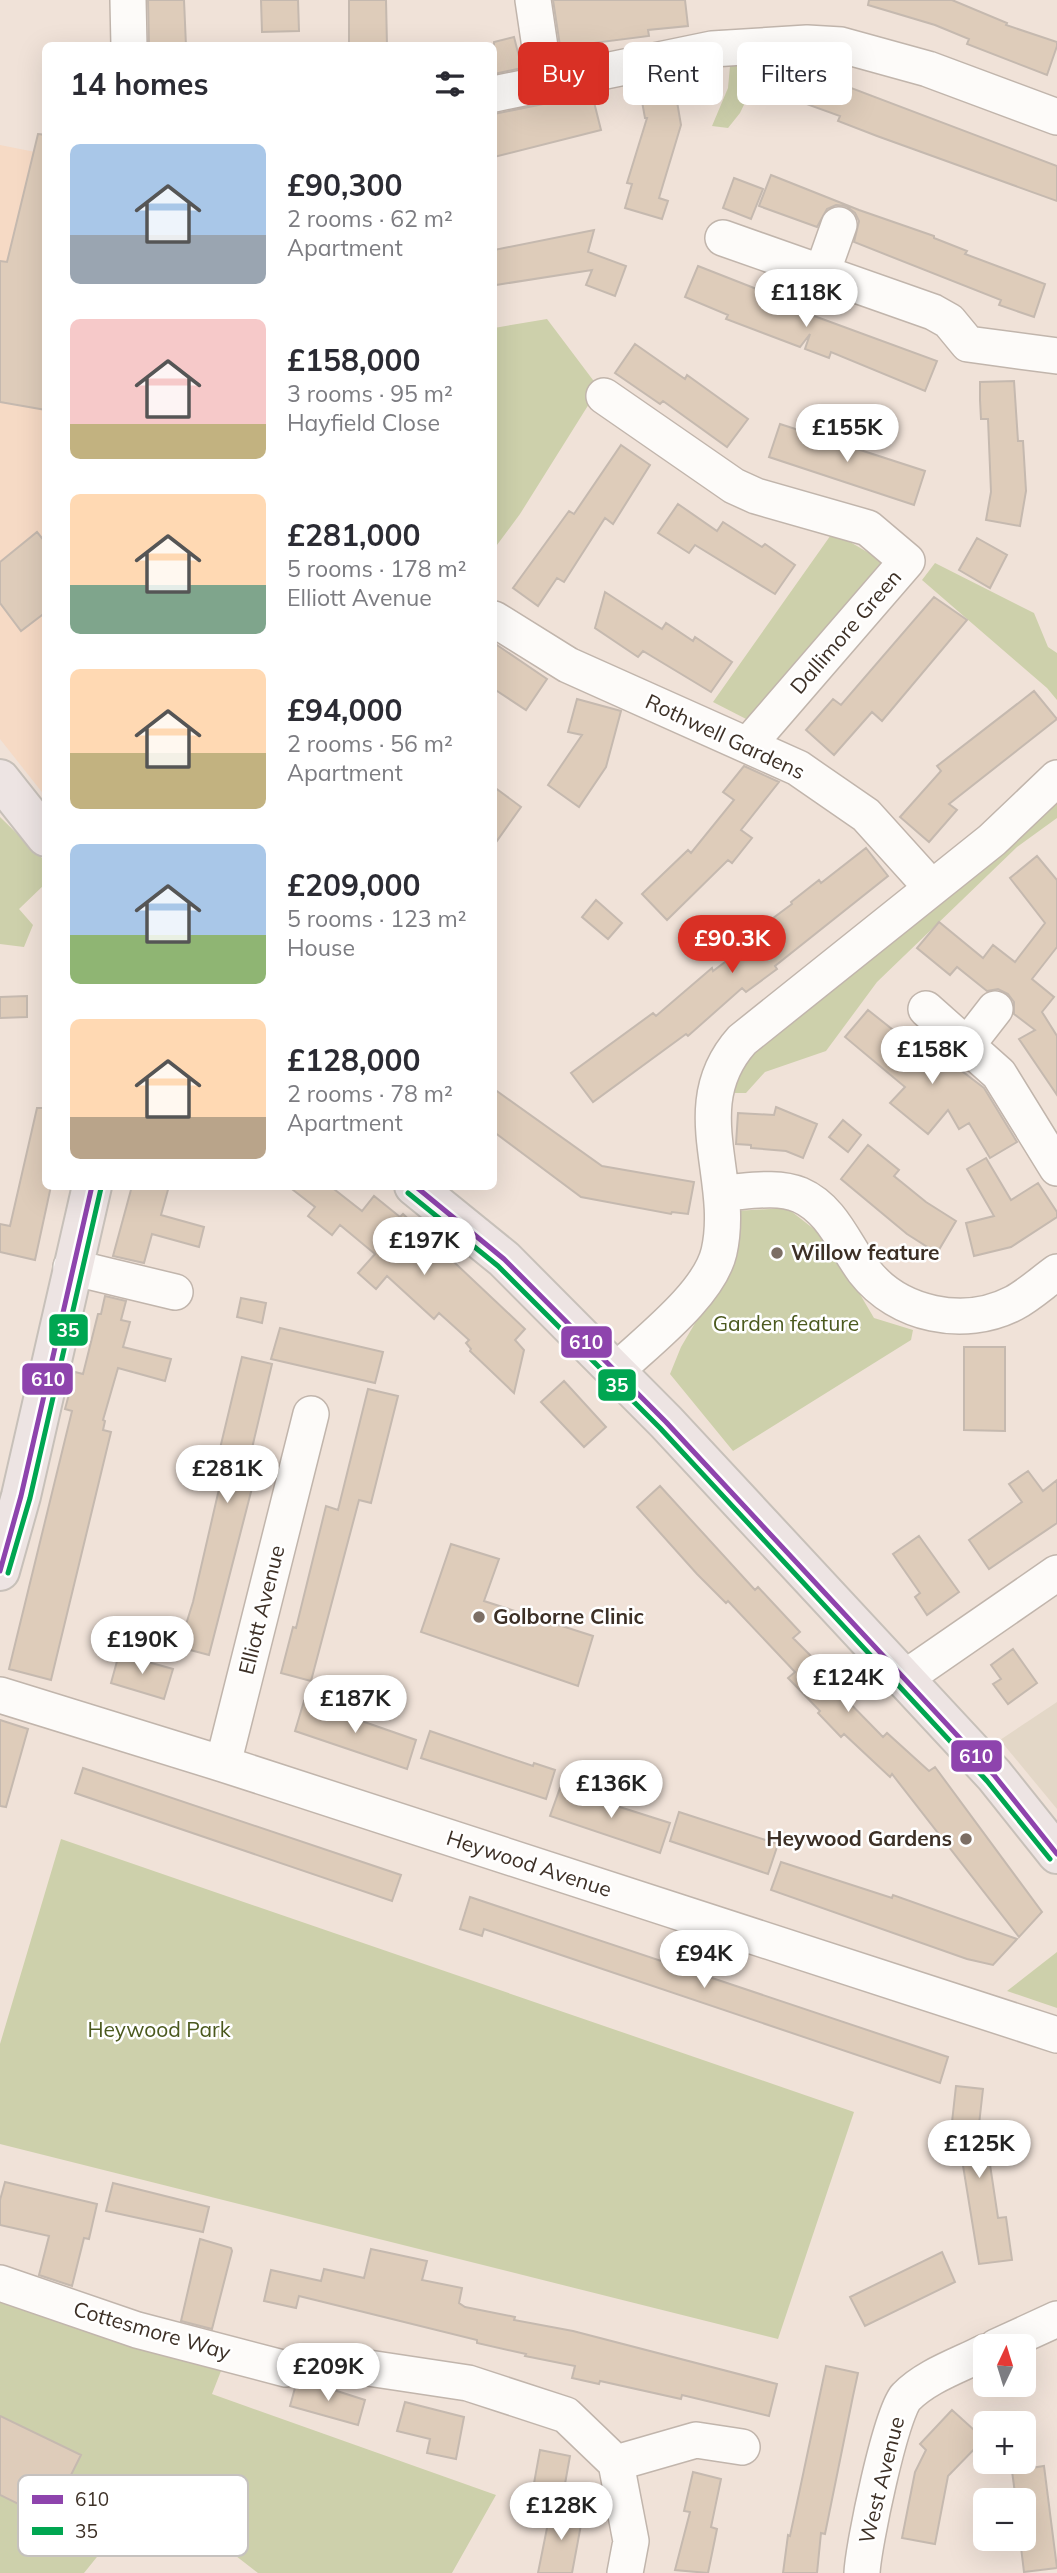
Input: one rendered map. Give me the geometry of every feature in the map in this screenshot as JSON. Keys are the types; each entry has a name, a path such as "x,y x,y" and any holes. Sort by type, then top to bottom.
{"main road":[{"path":"0,779 42,831"},
{"path":"0,1571 10,1494 91,1190"},
{"path":"419,1190 504,1259 666,1423 994,1774 1057,1854"}],"street":[{"path":"128,0 129,42"},
{"path":"533,0 539,42"},
{"path":"609,69 712,49 807,43 841,45 928,69 1057,117"},
{"path":"497,93 518,88"},
{"path":"822,273 839,225"},
{"path":"723,238 933,312 949,321 968,344 1057,356"},
{"name":"Dallimore Green","path":"604,396 734,486 756,496 868,528 907,561 748,745"},
{"name":"Rothwell Gardens","path":"497,621 568,665 798,768 866,815 932,888"},
{"path":"615,1372 704,1282 719,1253 721,1192 712,1124 713,1101 719,1077 730,1053 742,1040 992,839 1057,778"},
{"path":"926,1009 990,1065 1010,1089 1057,1168"},
{"path":"967,1045 995,1009"},
{"path":"721,1192 782,1190 801,1195 828,1216 876,1284 894,1298 929,1313 963,1315 1013,1303 1057,1272"},
{"path":"71,1267 175,1295"},
{"name":"Elliott Avenue","path":"223,1764 312,1414"},
{"path":"905,1678 1057,1573"},
{"name":"Heywood Avenue","path":"0,1695 223,1764 1057,2035"},
{"name":"Cottesmore Way","path":"0,2283 138,2330 286,2369 335,2362 468,2383 566,2415 616,2463"},
{"path":"1024,2334 1057,2319"},
{"name":"West Avenue","path":"862,2573 864,2552 903,2399 932,2379 973,2358"},
{"path":"625,2573 631,2541 616,2463 696,2440 742,2447"}],"shaded area":[{"path":"0,145 42,153 42,792 0,739"},
{"path":"1057,1702 1057,1809 1000,1740"}],"green space":[{"path":"737,65 737,105 744,105 728,128 712,126 723,105 730,66"},
{"path":"547,319 599,388 520,514 497,545 497,327"},
{"path":"833,532 886,563 750,721 713,702"},
{"path":"935,563 1034,613 1048,647 1057,653 1057,700 1047,688 922,580"},
{"path":"1057,788 1057,818 1017,847 877,982 826,1051 765,1072 746,1093 731,1093 740,1062"},
{"path":"0,817 42,858 42,887 19,909 33,925 24,947 0,944"},
{"name":"Garden feature","path":"787,1208 828,1240 874,1318 913,1330 911,1340 733,1451 670,1374 681,1347 728,1267 735,1211"},
{"name":"Heywood Park","path":"61,1839 854,2112 778,2339 0,2144 0,2044"},
{"path":"1057,1952 1057,2008 1007,1991"},
{"path":"0,2296 221,2371 212,2394 496,2495 452,2573 258,2573 236,2556 248,2556 248,2475 18,2475 18,2556 98,2556 84,2573 0,2573"}],"building":[{"path":"148,0 184,0 186,42 149,42"},
{"path":"261,0 298,0 299,31 262,32"},
{"path":"349,0 386,0 387,42 349,42"},
{"path":"553,0 685,0 688,26 648,30 649,36 601,42 559,42"},
{"path":"869,0 952,0 1007,23 1006,25 1057,42 1057,46 1047,75 967,44 969,39 935,25 868,5"},
{"path":"514,37 518,69 497,73 497,42 494,42"},
{"path":"852,88 1057,166 1057,201 838,121 840,116 809,105 852,105"},
{"path":"538,105 595,105 601,130 497,156 497,113"},
{"path":"643,105 678,105 681,125 659,198 668,201 662,219 625,208 632,184 627,183 645,118"},
{"path":"38,134 42,134 42,409 0,402 0,261 7,262"},
{"path":"771,175 934,236 967,251 965,254 1045,284 1034,317 999,305 1001,300 854,242 859,221 855,213 846,206 836,205 827,209 817,227 759,206"},
{"path":"734,178 763,189 751,219 723,208"},
{"path":"594,230 588,252 626,266 615,296 586,285 592,270 497,285 497,249"},
{"path":"698,266 777,297 776,302 937,361 925,391 831,352 829,358 805,349 810,334 800,347 726,319 728,315 685,297"},
{"path":"635,344 685,379 687,375 748,419 727,447 663,401 660,404 615,373"},
{"path":"1014,381 1018,441 1023,441 1026,491 1020,526 986,520 991,492 988,419 981,419 980,400 980,382"},
{"path":"780,424 925,471 914,505 769,457"},
{"path":"621,445 650,465 613,524 605,518 564,582 557,578 538,606 513,588 569,511 574,514"},
{"path":"678,504 717,531 723,522 762,547 765,544 795,565 775,594 695,545 689,553 658,533"},
{"path":"37,532 42,538 42,615 21,631 0,603 0,562"},
{"path":"977,538 1007,555 990,588 959,570"},
{"path":"605,592 662,629 666,623 693,641 695,637 732,662 711,692 643,651 638,657 595,628"},
{"path":"934,597 967,620 882,721 872,712 834,755 806,730 833,699 841,705"},
{"path":"497,645 547,679 526,710 497,691"},
{"path":"1034,691 1057,719 949,804 957,810 929,842 900,817 941,771 937,766"},
{"path":"577,699 621,711 606,767 579,807 548,785 582,735 568,732"},
{"path":"744,766 779,782 741,830 752,838 732,863 728,860 667,920 642,894 688,850 691,853 734,800 723,792"},
{"path":"497,789 521,807 497,841"},
{"path":"866,848 888,876 775,966 777,969 746,992 742,988 688,1036 686,1034 593,1102 571,1073 653,1013 656,1016 712,968 713,971 765,932 761,927 792,904 791,902 819,880 821,883"},
{"path":"1037,856 1057,880 1057,947 1032,979 1054,997 1042,1012 1057,1036 1057,1095 1019,1039 1035,1030 1014,1014 1014,1002 1008,994 998,989 987,991 957,967 950,975 917,948 939,922 983,958 993,945 1015,962 1045,923 1010,878"},
{"path":"596,900 622,923 608,939 582,917"},
{"path":"27,996 27,1017 0,1018 0,997"},
{"path":"868,1010 936,1064 942,1056 984,1088 1017,1142 990,1158 969,1123 959,1129 948,1110 928,1134 890,1103 905,1087 845,1037"},
{"path":"497,1091 602,1166 694,1182 688,1214 671,1214 581,1197 497,1134"},
{"path":"776,1107 817,1124 803,1158 786,1151 736,1144 738,1113 774,1115"},
{"path":"37,1108 42,1108 42,1190 50,1190 35,1260 0,1252 0,1224 10,1226"},
{"path":"843,1120 861,1135 848,1152 829,1137"},
{"path":"868,1145 899,1170 894,1176 926,1202 956,1221 937,1253 907,1234 841,1179"},
{"path":"986,1158 1011,1200 1038,1183 1057,1212 1057,1217 1011,1247 974,1256 966,1223 994,1216 967,1169"},
{"path":"131,1190 168,1190 161,1215 204,1227 199,1247 152,1234 144,1263 113,1256"},
{"path":"293,1190 335,1190 362,1211 374,1196 400,1217 403,1214 525,1329 515,1340 524,1350 514,1393 470,1351 466,1343 469,1340 439,1313 434,1319 387,1276 376,1289 358,1273 375,1254 340,1225 332,1235 308,1216 315,1207"},
{"path":"105,1296 126,1301 121,1320 130,1322 123,1347 171,1359 165,1381 118,1368 103,1420 103,1430 111,1432 51,1680 9,1669 72,1411 65,1409 75,1372 83,1374"},
{"path":"241,1298 266,1303 262,1323 237,1317"},
{"path":"280,1328 383,1352 375,1383 271,1359"},
{"path":"964,1347 1005,1347 1005,1431 964,1430"},
{"path":"242,1357 272,1364 243,1486 252,1488 209,1655 179,1647 193,1602 225,1463 217,1461"},
{"path":"564,1381 606,1427 584,1447 541,1402"},
{"path":"368,1389 398,1396 371,1503 359,1500 311,1681 281,1673 293,1627 296,1628 326,1506 338,1510"},
{"path":"1028,1471 1043,1491 1057,1480 1057,1523 989,1569 969,1540 1022,1502 1009,1484"},
{"path":"660,1486 755,1590 758,1587 800,1632 793,1638 835,1680 831,1684 883,1737 887,1733 929,1771 935,1767 1042,1912 1019,1937 892,1774 890,1777 844,1734 841,1737 818,1713 820,1711 788,1678 795,1672 728,1601 726,1603 697,1574 637,1507"},
{"path":"919,1536 959,1592 927,1615 915,1597 920,1593 893,1554"},
{"name":"Golborne Clinic","path":"451,1544 499,1559 484,1601 593,1636 578,1686 421,1632"},
{"path":"1013,1649 1037,1683 1008,1704 993,1684 1001,1679 991,1665"},
{"path":"119,1654 173,1669 164,1699 111,1683"},
{"path":"304,1701 416,1740 407,1769 295,1731"},
{"path":"0,1720 28,1729 6,1807 0,1806"},
{"path":"430,1731 533,1766 534,1763 555,1770 546,1799 421,1758"},
{"path":"83,1768 401,1875 392,1901 75,1793"},
{"path":"560,1788 670,1823 660,1853 550,1816"},
{"path":"679,1812 778,1844 768,1874 670,1841"},
{"path":"781,1862 892,1898 893,1895 1017,1939 993,1965 967,1959 771,1890"},
{"path":"470,1897 948,2057 940,2083 484,1929 482,1936 460,1929"},
{"path":"956,2086 983,2089 975,2160 989,2158 998,2218 1006,2217 1012,2260 979,2264 959,2141 950,2140"},
{"path":"5,2182 97,2204 89,2239 84,2238 72,2286 39,2275 49,2236 0,2225 0,2200"},
{"path":"113,2183 209,2207 203,2232 106,2211"},
{"path":"200,2239 231,2248 232,2251 212,2329 181,2321"},
{"path":"371,2249 427,2261 422,2280 462,2288 459,2303 465,2307 573,2331 777,2384 769,2416 682,2395 681,2399 600,2381 599,2384 572,2378 575,2366 525,2356 526,2354 477,2343 477,2340 299,2296 296,2308 264,2301 271,2270 321,2281 324,2269 364,2278"},
{"path":"942,2252 955,2282 865,2326 850,2297"},
{"path":"826,2366 858,2373 825,2534 821,2533 817,2573 783,2573 788,2535 790,2536"},
{"path":"318,2385 365,2400 358,2425 290,2406 295,2388"},
{"path":"405,2402 464,2417 456,2459 427,2453 430,2439 397,2431"},
{"path":"952,2410 973,2429 973,2450 948,2476 935,2544 902,2538 915,2472 926,2450 920,2444"},
{"path":"0,2416 81,2455 71,2475 18,2475 18,2504 0,2495"},
{"path":"540,2450 570,2456 561,2506 531,2500"},
{"path":"1044,2466 1057,2568 1024,2572 1021,2551 1036,2551 1036,2488 1014,2488 1012,2474 1036,2474 1036,2467"},
{"path":"693,2472 721,2479 711,2527 717,2529 708,2573 675,2570 690,2512 684,2511"},
{"path":"551,2508 583,2514 572,2573 538,2573"}],"transit line":[{"name":"610","path":"0,1571 21,1496 91,1190"},
{"name":"35","path":"8,1573 30,1498 101,1190"},
{"name":"610","path":"420,1190 504,1259 666,1422 994,1775 1057,1854"},
{"name":"35","path":"408,1193 498,1266 660,1428 987,1781 1050,1859"}],"place":[{"name":"Willow feature","path":"777,1253"},
{"name":"Golborne Clinic","path":"479,1617"},
{"name":"Heywood Gardens","path":"966,1839"}]}
